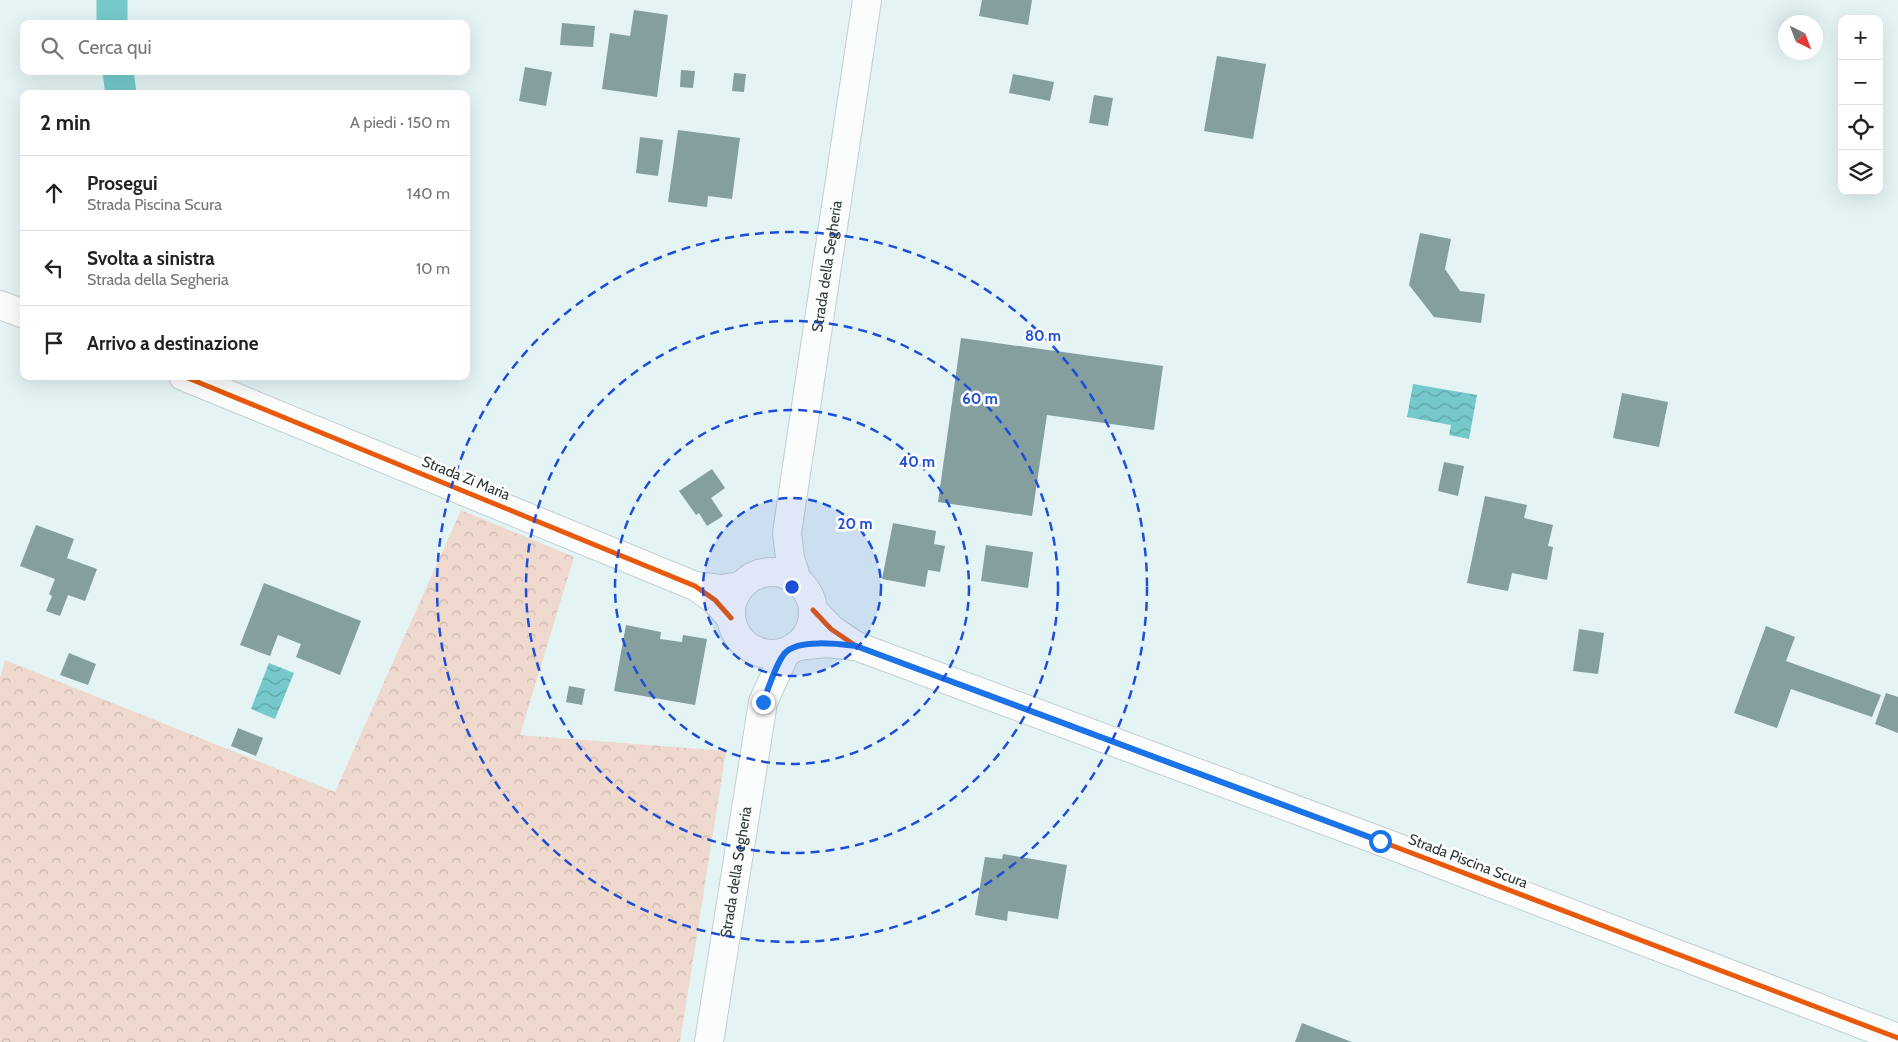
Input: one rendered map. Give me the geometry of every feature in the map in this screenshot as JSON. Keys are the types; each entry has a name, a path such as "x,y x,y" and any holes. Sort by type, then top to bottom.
{"street":[{"name":"Strada della Segheria","path":"797,580 790,558 787,533 868,0"},
{"path":"0,305 20,312"},
{"name":"Strada Zi Maria","path":"193,380 695,586 715,600 731,618"},
{"name":"Strada della Segheria","path":"749,580 774,557 787,533"},
{"path":"778,572 797,580 805,588 811,599 813,610 812,624 806,636 791,649 767,654 750,648 741,640 734,629 731,618 731,606 735,595 749,580 778,572"},
{"name":"Strada Zi Maria","path":"695,586 720,589 749,580"},
{"name":"Strada Piscina Scura","path":"813,610 831,629 856,646 1380,841 1898,1038"},
{"name":"Strada Piscina Scura","path":"791,649 827,643 856,646"},
{"name":"Strada della Segheria","path":"750,648 763,702"},
{"name":"Strada della Segheria","path":"709,1042 763,702 791,649"}],"green space":[{"path":"461,510 574,557 520,735 726,751 680,1042 0,1042 0,678 5,660 335,792"}],"water":[{"path":"1413,384 1477,395 1469,439 1449,435 1451,425 1407,417"},
{"path":"269,663 294,673 275,719 251,709"}],"building":[{"path":"982,0 1032,0 1028,25 979,16"},
{"path":"634,10 668,15 657,97 602,89 610,33 630,36"},
{"path":"562,23 595,26 593,47 560,45"},
{"path":"1217,56 1266,64 1253,139 1204,131"},
{"path":"525,67 552,72 546,106 519,101"},
{"path":"681,70 695,71 693,88 680,87"},
{"path":"734,73 746,74 744,92 732,91"},
{"path":"1013,74 1054,82 1050,101 1009,93"},
{"path":"1094,95 1113,98 1108,126 1089,123"},
{"path":"678,130 740,138 732,199 708,196 707,207 668,202"},
{"path":"640,137 663,140 658,176 636,173"},
{"path":"1420,233 1451,239 1445,269 1460,291 1485,294 1481,323 1434,317 1409,285"},
{"path":"961,338 1163,366 1154,430 1047,415 1032,516 938,502"},
{"path":"1622,393 1668,402 1659,447 1613,438"},
{"path":"1444,462 1464,466 1458,496 1438,491"},
{"path":"712,469 725,488 711,498 723,516 707,526 699,513 696,515 679,491"},
{"path":"1485,496 1527,505 1524,518 1553,525 1548,546 1553,547 1547,580 1512,573 1508,591 1467,583"},
{"path":"893,523 936,531 934,544 945,546 940,572 928,570 925,587 882,579"},
{"path":"36,525 74,539 67,558 97,569 85,601 68,595 60,616 46,611 52,596 49,594 55,579 20,566"},
{"path":"986,545 1033,552 1028,588 981,581"},
{"path":"264,583 361,621 340,675 296,657 301,644 278,635 270,656 240,645"},
{"path":"626,625 661,632 660,639 682,642 683,635 707,639 695,705 614,691"},
{"path":"1766,626 1795,637 1786,661 1881,695 1872,717 1791,689 1777,728 1734,713"},
{"path":"1579,629 1604,633 1598,674 1573,671"},
{"path":"69,653 96,664 88,685 60,675"},
{"path":"569,686 585,689 582,705 566,702"},
{"path":"1886,693 1898,697 1898,733 1875,724"},
{"path":"238,728 263,738 256,756 231,746"},
{"path":"1003,854 1067,865 1058,919 1008,911 1007,921 975,915 985,857 1002,859"},
{"path":"1302,1023 1352,1042 1295,1042"}],"waterway":[{"path":"112,0 112,20"},
{"path":"119,75 120,90"}],"cycle path":[{"path":"193,380 695,586 715,600 731,618"},
{"path":"813,610 831,629 856,646 1380,841 1898,1038"}],"route":[{"path":"763,702 786,652 796,646 812,644 827,643 856,646 1380,841"}]}
